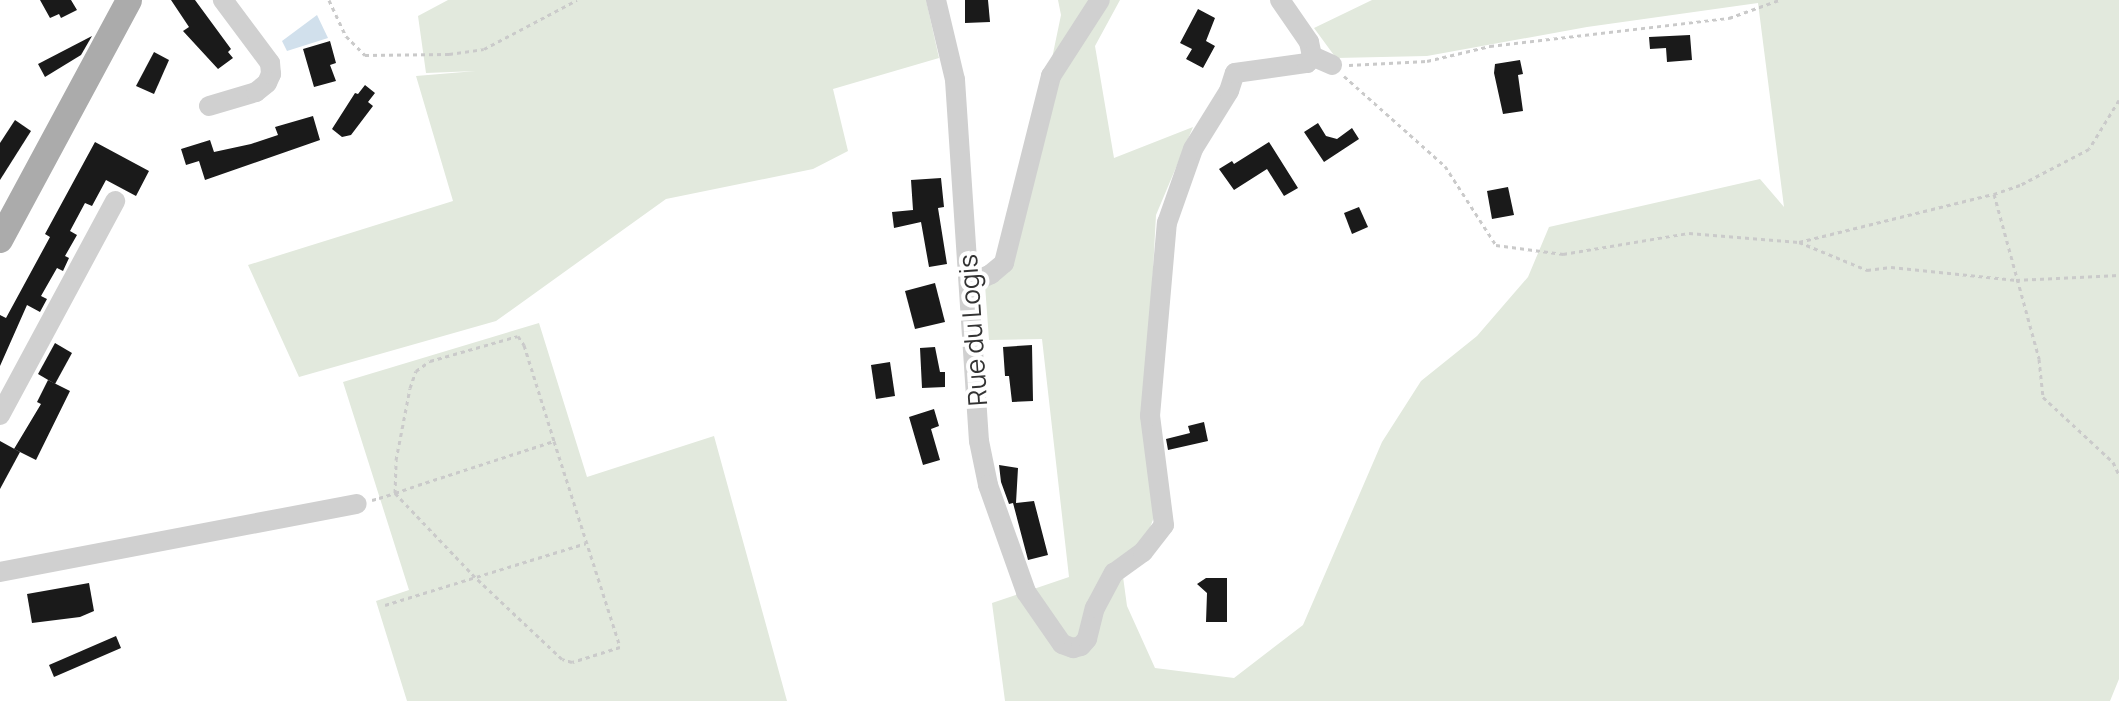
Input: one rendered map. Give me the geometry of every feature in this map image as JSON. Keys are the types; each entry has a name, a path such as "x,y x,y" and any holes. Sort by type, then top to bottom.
{"main road":[{"path":"0,240 129,0"}],"street":[{"path":"209,106 256,92 267,83 271,74 270,63 223,0"},
{"name":"Rue du Logis","path":"936,0 955,80 971,283 979,441 988,485 1018,576 1062,644 1081,646 1087,639 1095,608 1114,573 1143,552 1164,525 1150,416 1159,291 1167,223 1193,149 1229,91 1235,73 1307,63 1312,56"},
{"path":"971,283 991,274 1004,263 1016,205 1051,76 1100,0"},
{"path":"1280,0 1309,42 1312,56 1332,65"},
{"path":"0,415 115,201"},
{"path":"0,572 357,504"}],"path":[{"path":"329,0 346,36 365,55 449,54 484,49 577,0"},
{"path":"1332,65 1427,61 1490,46 1729,18 1779,0"},
{"path":"1332,65 1445,166 1496,245 1563,254 1689,233 1799,242 1867,270 1891,267 2016,280 2119,275"},
{"path":"1799,242 2020,185 2089,149 2119,100"},
{"path":"1994,194 2039,359 2043,397 2113,462 2119,475"},
{"path":"518,336 524,345 620,647 572,662 562,659 475,577 395,493 396,460 416,371 430,361 518,336"},
{"path":"357,504 554,441"},
{"path":"385,605 586,543"}],"shaded area":[{"path":"448,0 926,0 939,58 833,89 848,151 813,169 666,199 496,321 299,377 248,265 453,201 416,76 476,71 426,73 418,16"},
{"path":"1058,0 1120,0 1095,46 1114,158 1193,127 1156,215 1145,419 1156,512 1146,538 1121,562 1127,606 1155,668 1234,678 1303,625 1382,442 1421,381 1477,336 1528,277 1549,227 1760,179 1784,207 1758,3 1587,27 1427,56 1336,58 1314,28 1372,0 2119,0 2119,679 2110,701 1005,701 992,603 1069,577 1042,339 989,340 985,285 1009,266 1061,15"},
{"path":"539,323 587,477 714,436 787,701 407,701 376,601 409,590 343,382"}],"water":[{"path":"317,15 328,38 287,51 282,41"}],"building":[{"path":"40,0 71,0 77,10 61,18 59,14 50,18"},
{"path":"171,0 195,0 231,49 228,52 233,58 218,69 183,31 189,27"},
{"path":"965,0 988,0 990,22 965,23"},
{"path":"1198,9 1215,18 1206,41 1215,46 1203,68 1186,59 1192,49 1180,43"},
{"path":"1690,35 1692,60 1667,62 1666,48 1650,49 1649,37"},
{"path":"92,36 81,55 45,77 38,64"},
{"path":"330,41 336,63 330,65 336,81 314,87 303,49"},
{"path":"154,52 169,60 154,94 136,86"},
{"path":"1520,60 1523,74 1518,75 1523,111 1503,114 1494,73 1495,64"},
{"path":"365,85 375,93 368,102 373,106 351,135 342,137 332,129 355,93 358,94"},
{"path":"313,116 320,140 205,180 199,161 186,165 181,149 210,140 214,152 251,144 278,135 275,127"},
{"path":"15,120 31,131 0,180 0,143"},
{"path":"1318,123 1326,136 1337,139 1352,128 1359,139 1324,162 1304,132"},
{"path":"95,142 149,171 136,196 106,180 92,206 85,203 70,231 77,235 65,256 69,258 63,271 57,268 41,296 47,299 40,312 27,305 0,366 0,315 6,318 50,237 45,234"},
{"path":"1269,142 1298,188 1284,196 1267,169 1234,190 1219,169 1232,161 1234,164"},
{"path":"941,178 944,207 938,208 947,264 929,267 921,222 894,228 892,212 913,210 911,180"},
{"path":"1508,187 1514,215 1492,219 1487,191"},
{"path":"1359,207 1368,227 1352,234 1344,213"},
{"path":"935,283 945,322 915,329 905,291"},
{"path":"55,343 72,353 55,384 38,374"},
{"path":"1032,345 1033,401 1012,402 1009,376 1005,376 1003,347"},
{"path":"935,347 940,372 945,372 945,387 922,388 920,348"},
{"path":"890,362 895,396 876,399 871,365"},
{"path":"48,380 70,391 36,460 14,449 41,404 37,402"},
{"path":"934,409 939,426 931,429 940,460 923,465 909,417"},
{"path":"1204,422 1208,441 1168,450 1166,439 1190,433 1188,426"},
{"path":"0,441 20,452 0,489"},
{"path":"999,465 1018,468 1016,503 1034,501 1048,555 1028,560 1013,503 1009,504 1001,482"},
{"path":"1206,578 1227,578 1227,622 1206,622 1207,593 1197,584"},
{"path":"89,583 94,611 80,617 32,623 27,594"},
{"path":"116,636 121,648 54,677 49,665"}]}
